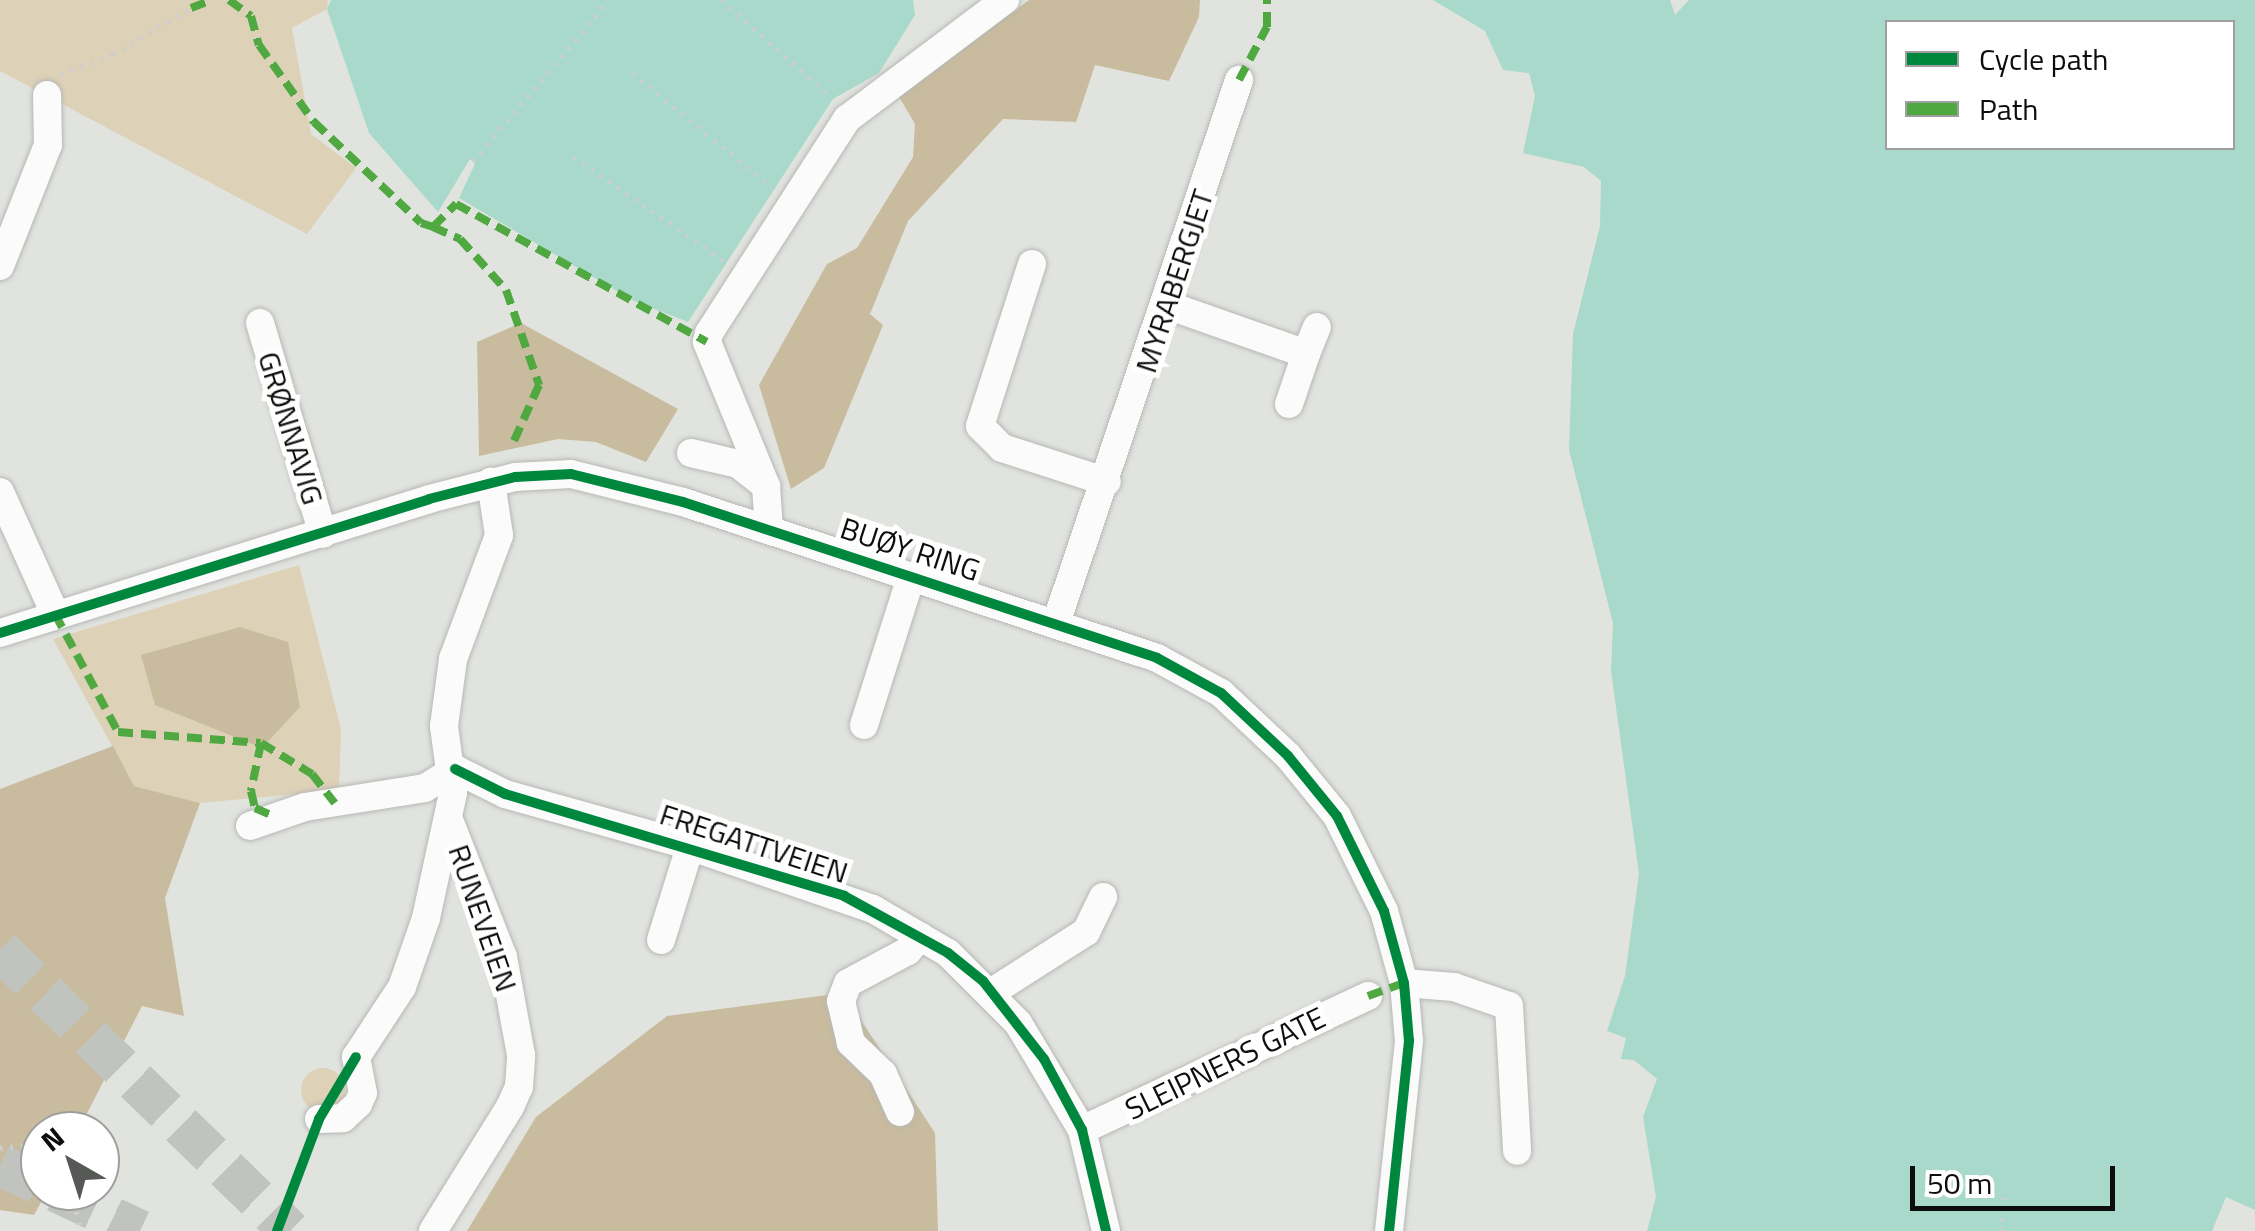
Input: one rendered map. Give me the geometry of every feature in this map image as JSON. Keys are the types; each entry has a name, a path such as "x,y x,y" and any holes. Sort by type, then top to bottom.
{"street":[{"path":"769,530 766,486 707,342 717,316 848,119 1006,0"},
{"name":"MYRABERGJET","path":"1057,620 1107,482 1239,80"},
{"path":"0,266 48,145 47,95"},
{"path":"1032,264 980,426 1002,448 1107,482"},
{"path":"1166,305 1306,354"},
{"name":"GRØNNAVIG","path":"260,323 323,534"},
{"path":"1289,404 1316,326"},
{"path":"691,452 738,464 766,486"},
{"name":"BUØY RING","path":"0,633 491,482 571,474 769,530 1057,620 1157,658 1221,693 1288,756 1337,816 1364,865 1404,983 1409,1054 1389,1231"},
{"name":"RUNEVEIEN","path":"319,1119 344,1118 363,1093 356,1058 402,987 449,820 455,769 445,750 449,680 498,536 491,482"},
{"path":"0,492 55,614"},
{"path":"864,725 911,577"},
{"path":"250,826 306,807 425,788 455,769"},
{"name":"FREGATTVEIEN","path":"455,769 504,794 844,896 920,936 992,992 1044,1059 1082,1130 1106,1231"},
{"name":"RUNEVEIEN","path":"433,1231 520,1087 521,1054 503,957 449,820"},
{"name":"FREGATTVEIEN","path":"662,940 690,847"},
{"path":"992,992 1086,932 1103,897"},
{"path":"900,1112 884,1074 851,1042 840,1016 841,1001 848,983 908,951 920,936"},
{"path":"1404,983 1454,987 1510,1006 1518,1151"},
{"name":"SLEIPNERS GATE","path":"1082,1130 1368,996"}],"path":[{"path":"473,160 609,0"},
{"path":"722,0 833,99"},
{"path":"47,95 60,74 113,54 191,8"},
{"path":"633,72 773,189"},
{"path":"574,157 726,262"},
{"path":"2001,1231 2006,1192"}],"shaded area":[{"path":"0,0 328,0 327,9 292,28 311,134 356,168 307,234 0,71"},
{"path":"331,0 913,0 915,15 879,73 833,99 688,322 634,301 459,198 475,164 470,159 438,212 369,133 327,9"},
{"path":"1029,0 1200,0 1199,17 1169,81 1095,65 1076,122 1003,119 908,221 870,314 883,325 824,468 791,489 759,385 827,264 857,248 913,157 915,124 898,95"},
{"path":"1433,0 1670,0 1675,15 1689,0 2255,0 2255,1210 2226,1197 2212,1231 1647,1231 1656,1197 1643,1117 1657,1079 1634,1060 1621,1059 1626,1038 1607,1031 1625,976 1639,874 1611,671 1613,623 1569,450 1573,334 1600,226 1601,181 1584,167 1523,153 1535,96 1529,73 1503,70 1485,31"},
{"path":"521,323 678,409 646,462 596,442 558,439 479,456 477,342"},
{"path":"299,565 341,729 339,790 200,803 134,786 53,639"},
{"path":"240,627 288,642 300,707 262,748 155,705 141,655"},
{"path":"113,746 134,786 200,803 165,898 184,1016 142,1006 88,1111 20,1111 20,1211 36,1211 34,1215 0,1210 0,789"},
{"path":"843,993 935,1133 938,1231 467,1231 536,1117 667,1016"},
{"path":"323,1068 339,1074 345,1090 339,1106 323,1112 307,1106 301,1090 307,1074"}],"tunnel":[{"path":"0,950 290,1231"},
{"path":"0,1165 20,1174"},
{"path":"98,1211 140,1231"}],"marked path":[{"path":"191,8 212,0"},
{"path":"229,0 251,16 259,45 314,122 421,223 433,227 456,204 707,342"},
{"path":"1239,80 1267,27 1267,0"},
{"path":"433,227 460,239 506,290 539,385 513,443"},
{"path":"55,614 118,732 261,743 312,774 335,803"},
{"path":"261,743 251,791 255,808 271,815"},
{"path":"1368,996 1404,983"}],"cycle path":[{"path":"0,633 429,499 515,477 571,474 683,502 1157,658 1221,693 1288,756 1337,816 1384,911 1404,983 1409,1041 1389,1231"},
{"path":"455,769 505,794 844,896 948,953 983,981 1044,1059 1082,1130 1106,1231"},
{"path":"277,1231 319,1119 356,1057"}]}
